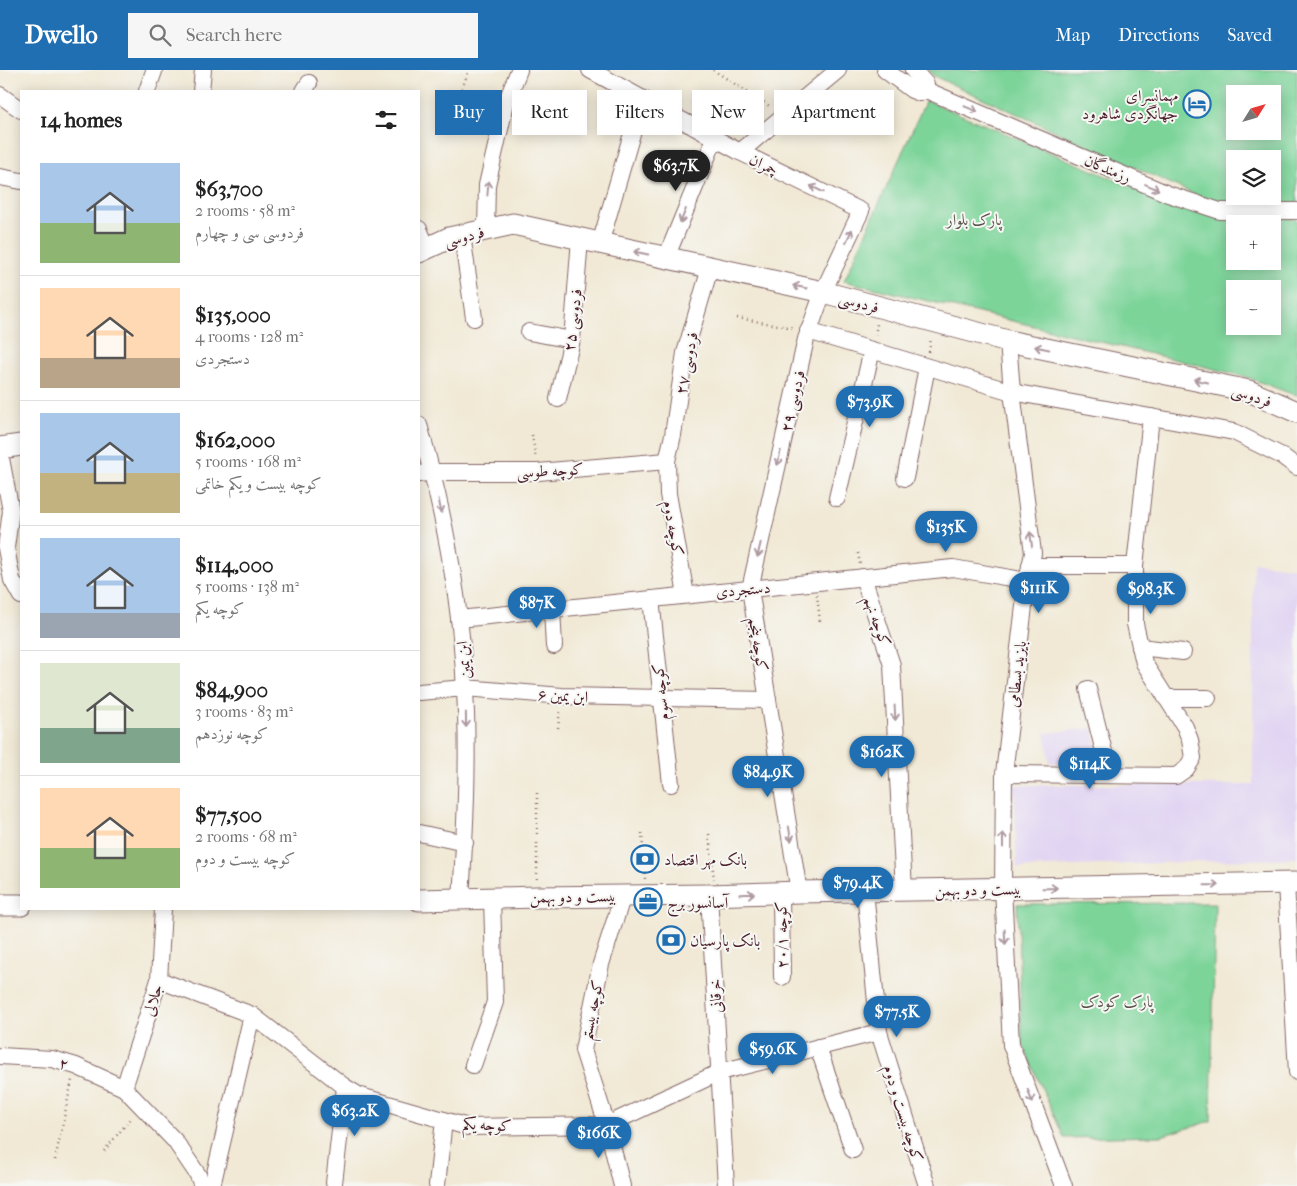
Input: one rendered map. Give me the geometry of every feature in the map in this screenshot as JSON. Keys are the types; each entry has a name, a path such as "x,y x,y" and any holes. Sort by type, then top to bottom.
{"main road":[{"name":"فردوسی","path":"421,246 513,224 823,292 1008,341 1249,391 1297,412"},
{"path":"0,448 20,445"},
{"name":"بیست و دو بهمن","path":"420,900 1292,884"},
{"path":"0,905 20,905"}],"street":[{"path":"201,90 203,70"},
{"path":"486,230 487,185 506,103 519,70"},
{"name":"چمران","path":"590,70 626,90"},
{"path":"814,90 838,70"},
{"name":"رزمندگان","path":"884,70 912,90 920,93 926,90 1168,194 1220,210 1297,211"},
{"path":"913,70 926,84 926,90"},
{"path":"147,90 154,71"},
{"path":"0,95 20,109"},
{"name":"چمران","path":"682,120 740,152 861,211"},
{"path":"740,152 774,123"},
{"name":"فردوسی ۲۵","path":"558,399 572,340 590,241 629,135"},
{"path":"666,258 715,138"},
{"path":"0,177 20,181"},
{"name":"فردوسی ۲۹","path":"750,589 808,330 823,292 861,211"},
{"path":"462,235 474,318"},
{"name":"فردوسی ۲۷","path":"667,461 673,435 685,352 710,268"},
{"path":"808,330 1012,392 1079,406 1234,432 1282,456 1297,467"},
{"path":"529,332 572,340"},
{"name":"بایزید بسطامی","path":"1008,341 1012,392 1033,553 1004,774 1003,888 1011,1045 1064,1186"},
{"path":"837,498 872,350"},
{"path":"905,478 927,366"},
{"path":"1004,774 1176,776 1186,769 1193,758 1190,740 1185,727 1144,662 1135,624 1135,566 1151,417"},
{"name":"ابن یمین","path":"420,433 426,473 448,547 459,618 466,722 465,843 462,900"},
{"path":"0,453 10,511 6,548 6,581 20,595"},
{"name":"کوچه طوسی","path":"426,473 538,472 667,461"},
{"name":"کوچه دوم","path":"667,461 668,494 686,595"},
{"path":"1029,573 1135,566"},
{"name":"دستجردی","path":"459,618 953,568 1029,573"},
{"name":"کوچه نهم","path":"863,577 892,665 904,890"},
{"name":"کوچه پنجم","path":"750,589 768,700 790,892"},
{"name":"کوچه سوم","path":"651,599 660,698 671,784"},
{"path":"552,609 554,646"},
{"path":"1140,647 1183,652"},
{"name":"ابن یمین ۶","path":"420,692 465,688 562,696 660,698"},
{"path":"1088,689 1110,775"},
{"path":"660,698 768,700"},
{"path":"1166,698 1208,698"},
{"path":"420,833 465,843"},
{"path":"1292,884 1297,1072"},
{"name":"کوچه بیست و دوم","path":"865,891 879,1032 927,1186"},
{"name":"کوچه ۲۰/۱","path":"782,977 790,892"},
{"name":"کوچه بیستم","path":"607,1125 583,1050 601,964 623,895"},
{"name":"خرقانی","path":"712,895 726,1186"},
{"path":"473,1065 495,1002 492,898"},
{"name":"جلالی","path":"124,1088 159,980 162,910"},
{"name":"کوچه یکم","path":"159,980 252,1015 345,1087 360,1096 468,1127 607,1125 720,1072"},
{"path":"212,1186 252,1015"},
{"path":"720,1072 879,1032"},
{"path":"818,1047 853,1150"},
{"name":"۲","path":"0,1056 52,1059 76,1066 124,1088"},
{"path":"334,1183 345,1087"},
{"path":"124,1088 175,1141 198,1175 202,1186"},
{"path":"437,1185 444,1120"},
{"path":"607,1125 622,1186"}],"path":[{"path":"461,90 469,70"},
{"path":"713,70 774,109"},
{"path":"872,350 880,307"},
{"path":"737,318 808,330"},
{"path":"927,366 933,321"},
{"path":"532,435 538,472"},
{"path":"816,582 820,621"},
{"path":"558,728 562,696"},
{"path":"537,793 537,897"},
{"path":"642,833 646,895"},
{"path":"709,834 712,895"},
{"path":"55,1160 76,1066"},
{"path":"104,1151 141,1106"}],"shaded area":[{"path":"1253,562 1297,568 1297,858 1017,868 1014,785 1253,785"},
{"path":"1093,728 1098,756 1093,762 1050,763 1045,733"}],"green space":[{"path":"927,70 1297,70 1297,206 1280,205 1281,150 1226,150 1226,201 1198,196 936,77"},
{"name":"پارک بلوار","path":"926,100 1130,186 1192,210 1226,218 1226,270 1281,270 1281,217 1297,220 1297,396 1244,376 844,281"},
{"name":"پارک کودک","path":"1215,903 1211,1121 1161,1136 1064,1138 1022,1043 1017,904"}],"place":[{"name":"مهمانسرای جهانگردی شاهرود","path":"1197,104"},
{"name":"بانک مهر اقتصاد","path":"645,859"},
{"name":"آسانسور برج","path":"648,902"},
{"name":"بانک پارسیان","path":"671,940"}]}
